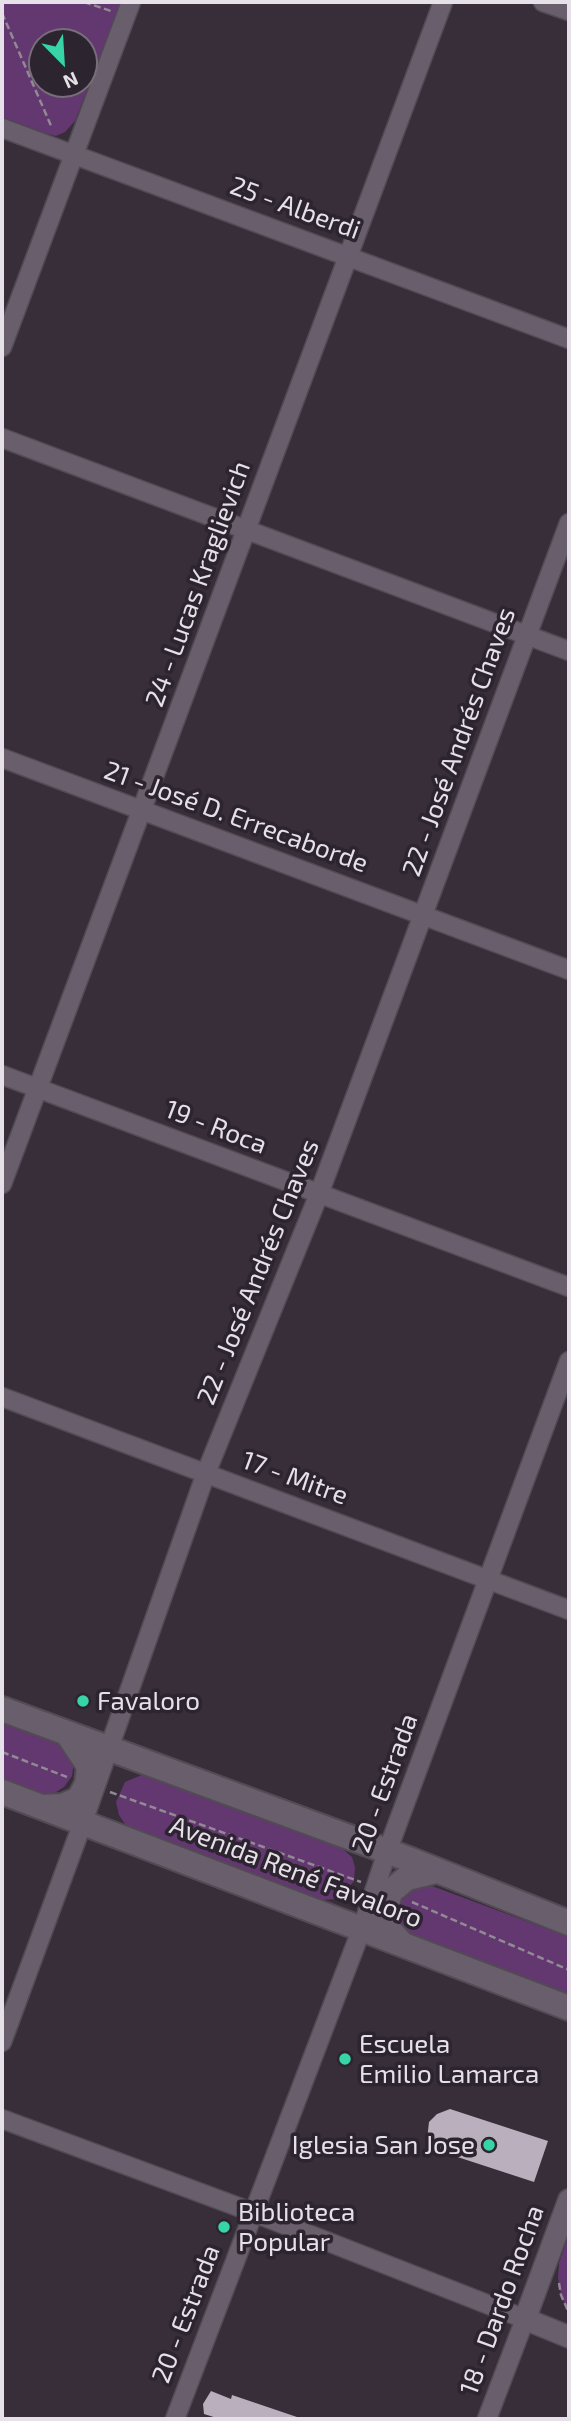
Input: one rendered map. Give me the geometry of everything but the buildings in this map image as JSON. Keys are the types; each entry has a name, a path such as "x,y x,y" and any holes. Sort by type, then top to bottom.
{"main road":[{"name":"Avenida René Favaloro","path":"2,1709 387,1852 569,1923"},
{"path":"41,1807 63,1806 79,1799 91,1785 89,1766 67,1733"},
{"name":"Avenida René Favaloro","path":"2,1792 569,2008"},
{"path":"401,1944 389,1930 382,1889 407,1878 436,1871"}],"street":[{"path":"2,347 131,2"},
{"name":"24 - Lucas Kraglievich","path":"2,1184 443,2"},
{"path":"543,2 569,12"},
{"name":"25 - Alberdi","path":"2,128 569,339"},
{"path":"2,438 569,651"},
{"name":"22 - José Andrés Chaves","path":"2,2042 83,1822 91,1785 108,1748 206,1473 319,1194 569,523"},
{"name":"21 - José D. Errecaborde","path":"2,758 569,970"},
{"name":"19 - Roca","path":"2,1074 569,1287"},
{"name":"20 - Estrada","path":"175,2419 362,1928 382,1889 387,1852 569,1361"},
{"name":"17 - Mitre","path":"2,1397 569,1610"},
{"path":"2,2119 252,2212 569,2337"},
{"name":"18 - Dardo Rocha","path":"487,2419 569,2200"}],"path":[{"path":"85,2 116,13"},
{"path":"2,13 55,136 74,154"},
{"path":"2,1752 382,1889 569,1970"}],"shaded area":[{"path":"2,2 121,2 98,62 98,28 28,28 28,98 84,98 75,121 65,132 56,136 2,117"},
{"path":"2,1721 59,1742 74,1762 72,1776 64,1787 53,1794 40,1795 2,1781"},
{"path":"144,1774 340,1847 352,1857 355,1867 354,1881 335,1899 322,1900 127,1827 119,1815 116,1802 125,1782"},
{"path":"424,1883 569,1937 569,1997 407,1936 395,1911 405,1890"},
{"path":"569,2234 569,2313 561,2295 558,2278 559,2263"}],"place":[{"name":"Favaloro","path":"83,1701"},
{"name":"Escuela Emilio Lamarca","path":"345,2059"},
{"name":"Iglesia San Jose","path":"489,2145"},
{"name":"Biblioteca Popular","path":"224,2227"}]}
